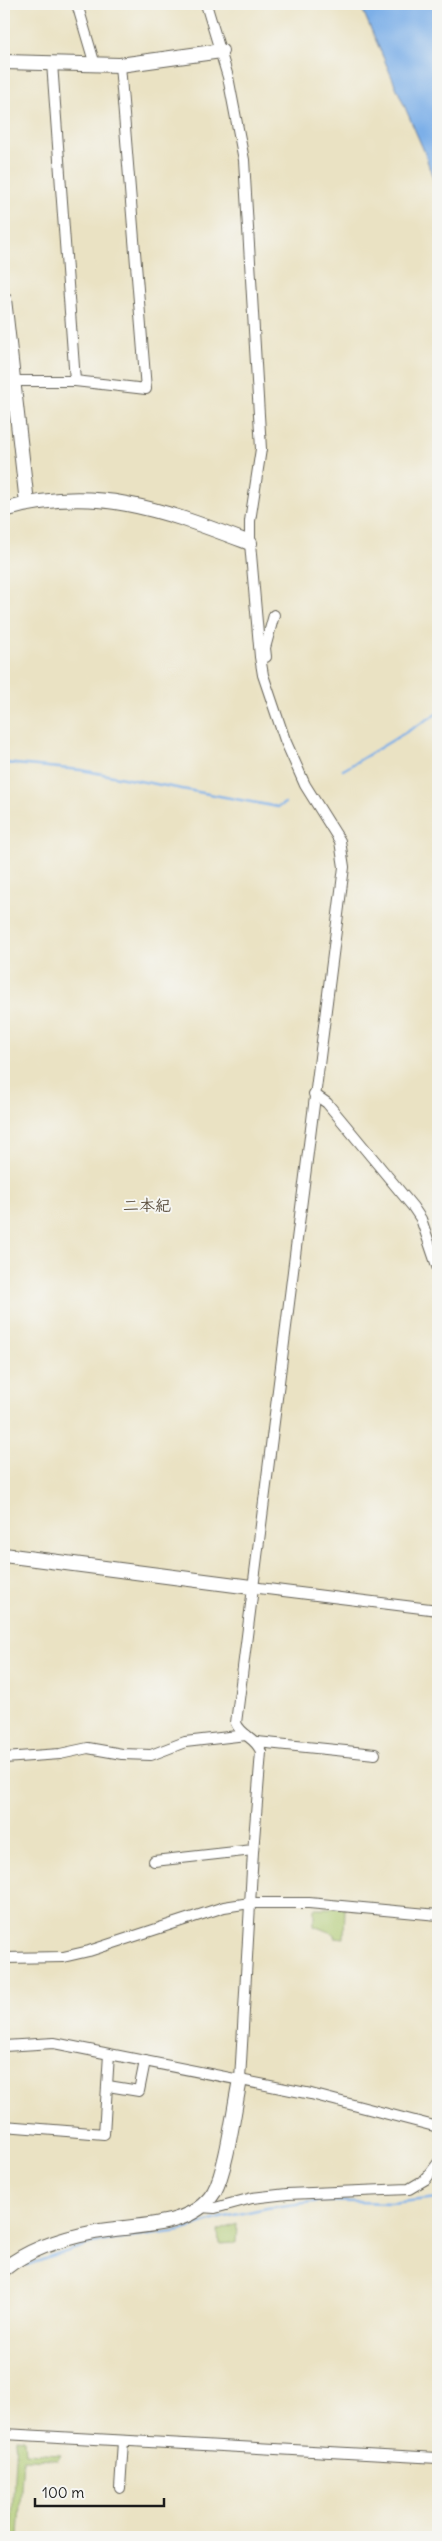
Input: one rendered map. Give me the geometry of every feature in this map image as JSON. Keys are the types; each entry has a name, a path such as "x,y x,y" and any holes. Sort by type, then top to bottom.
{"street":[{"path":"77,4 95,66"},
{"path":"206,4 221,51 237,118 244,160 261,449 250,521 250,544 260,657 270,696 285,740 305,785 340,841 344,867 236,1723 238,1728 257,1742 376,1754"},
{"path":"4,62 95,66 120,65 221,51"},
{"path":"52,63 76,381"},
{"path":"14,382 76,381 146,390 120,65"},
{"path":"4,299 27,503"},
{"path":"4,510 27,503 84,498 138,505 177,515 250,544"},
{"path":"270,696 265,648 274,615"},
{"path":"314,1094 327,1103 414,1207 421,1219 438,1269"},
{"path":"4,1555 438,1610"},
{"path":"4,1758 60,1754 88,1748 134,1756 151,1755 185,1742 246,1734"},
{"path":"4,2269 24,2255 69,2238 96,2231 178,2219 200,2207 207,2200 218,2182 240,2080 253,1850 261,1752 257,1742"},
{"path":"154,1861 253,1850"},
{"path":"4,1958 63,1957 89,1951 224,1907 250,1903 309,1903 438,1915"},
{"path":"4,2046 54,2044 109,2054 351,2104 438,2127"},
{"path":"4,2126 104,2134 109,2054"},
{"path":"108,2086 139,2091 145,2062"},
{"path":"200,2207 215,2208 252,2198 287,2194 409,2189 426,2179 438,2163"},
{"path":"4,2434 438,2458"},
{"path":"120,2488 122,2441"}],"green space":[{"path":"314,1908 345,1908 344,1938 334,1937 334,1934 314,1926"},
{"path":"237,2224 236,2243 219,2244 218,2231"},
{"path":"16,2438 24,2439 25,2453 61,2455 58,2460 23,2459 18,2537 11,2537"}],"water":[{"path":"360,4 438,4 438,194 424,151"}],"waterway":[{"path":"343,770 438,713"},
{"path":"4,763 81,770 278,807 285,803"},
{"path":"27,2265 92,2243 180,2231 220,2218 267,2208 320,2201 391,2203 438,2198"}],"district":[{"name":"二本紀","path":"147,1205"}]}
